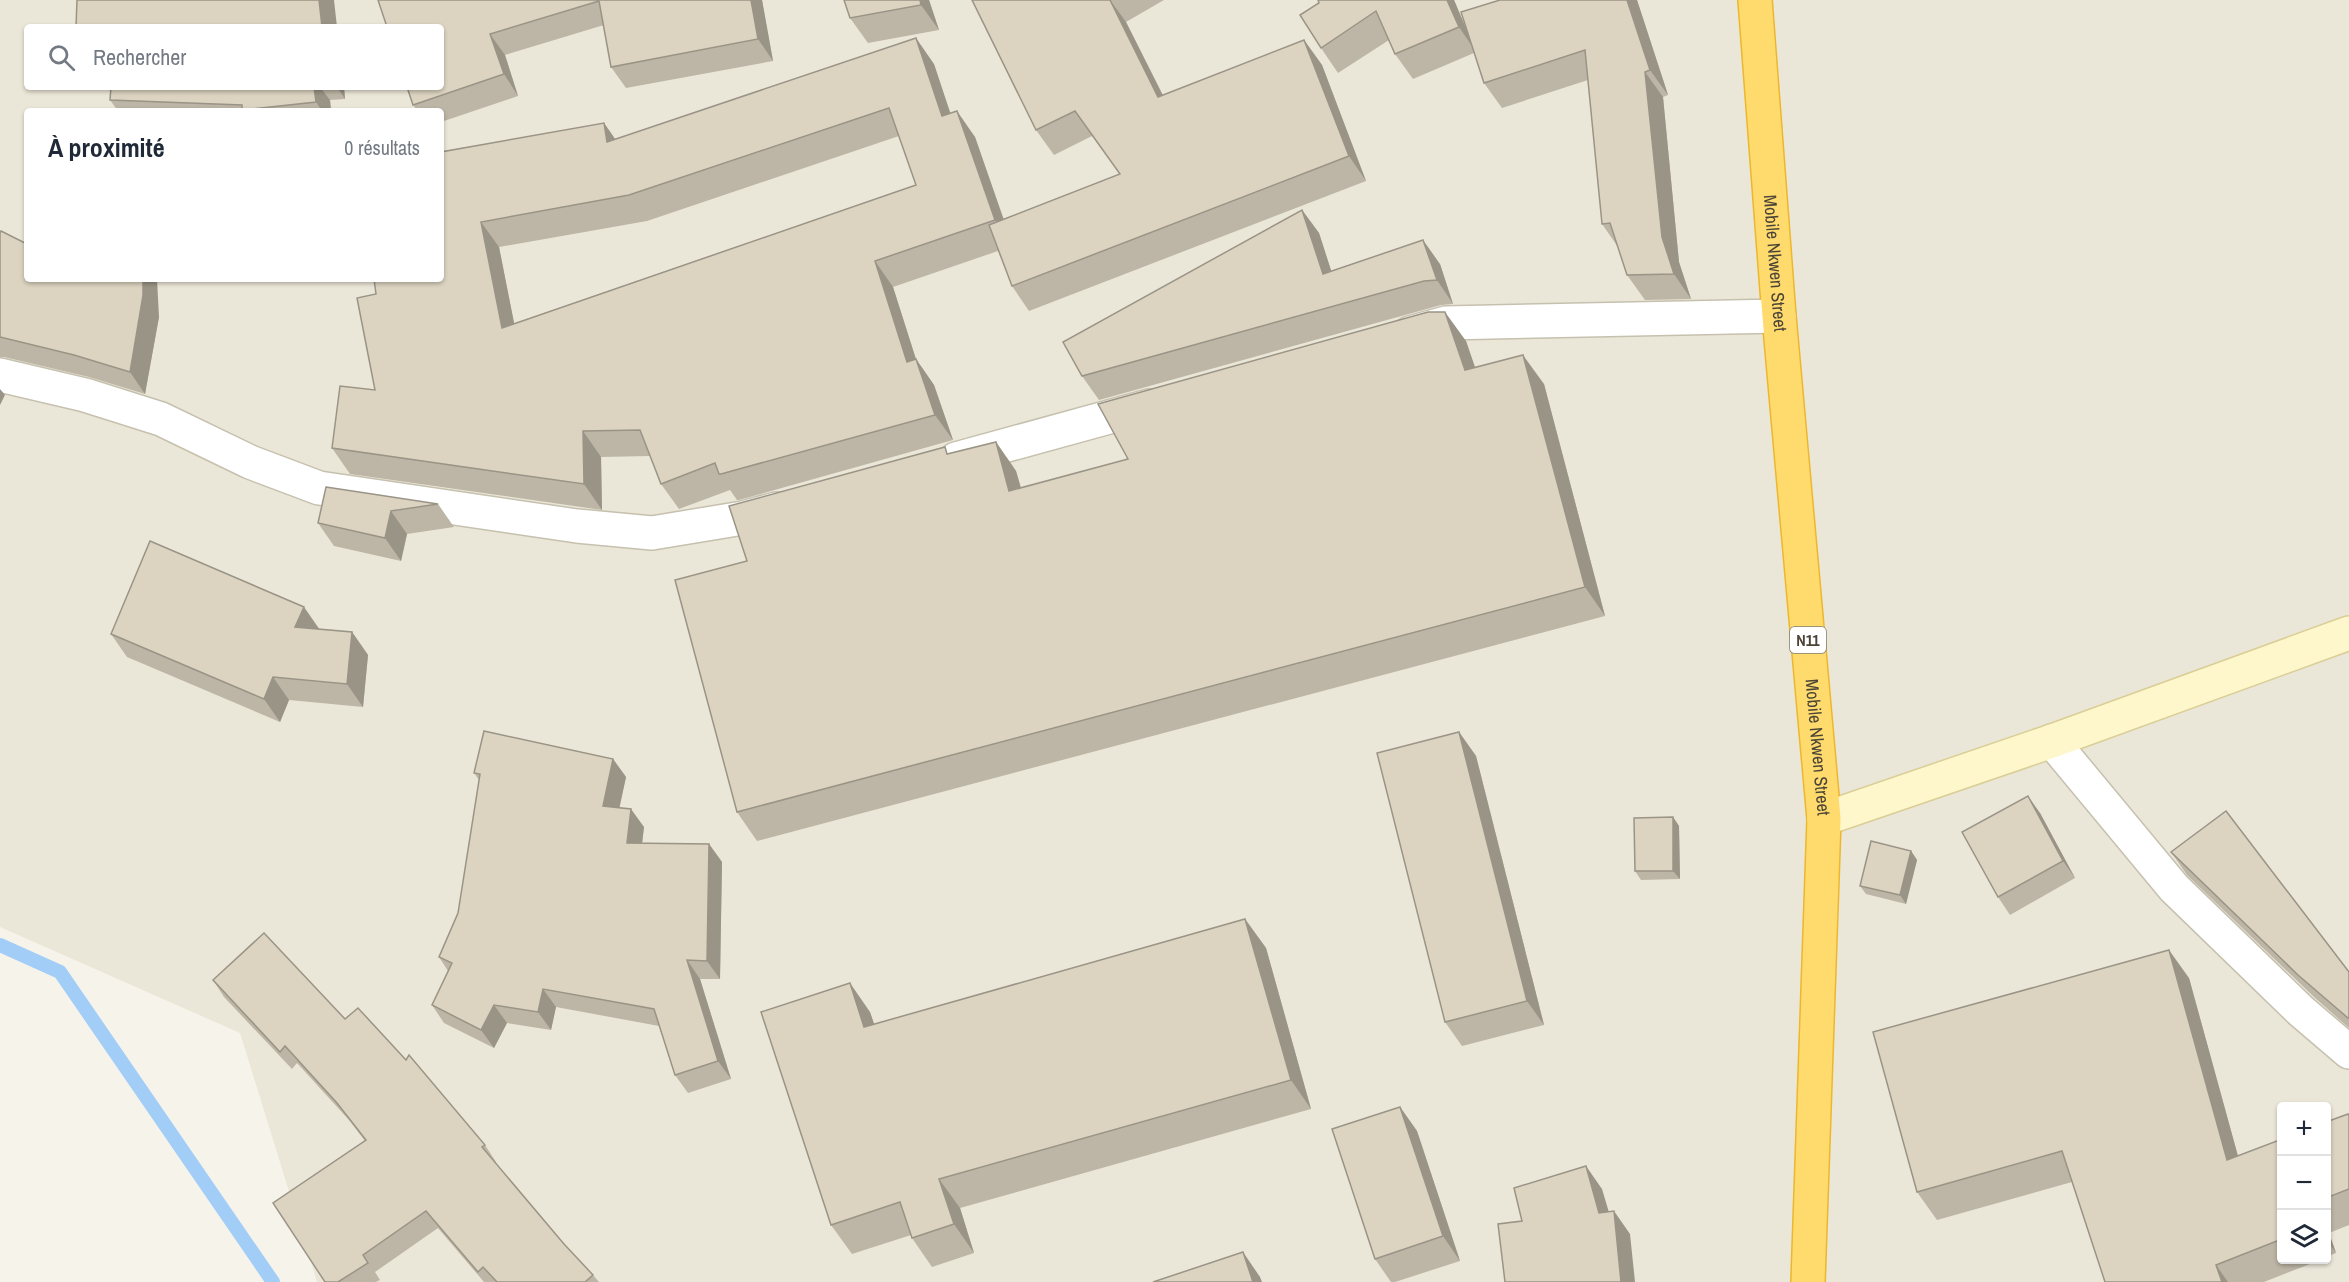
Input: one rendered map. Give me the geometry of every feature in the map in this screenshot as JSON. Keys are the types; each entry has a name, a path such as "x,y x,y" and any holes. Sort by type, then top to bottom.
{"highway":[{"name":"Mobile Nkwen Street","path":"1755,0 1779,316 1824,819 1808,1282"}],"street":[{"path":"1377,342 1446,323 1779,316"},
{"path":"0,375 85,395 161,419 250,462 319,488 577,526 652,533 743,518 800,502"},
{"path":"927,467 1181,397"},
{"path":"1824,819 2052,741 2349,633"},
{"path":"2052,741 2174,888 2301,1011 2349,1052"}],"shaded area":[{"path":"0,0 2349,0 2349,1282 317,1282 240,1033 0,927"}],"building":[{"path":"77,0 319,0 322,24 76,24"},
{"path":"378,0 751,0 758,39 611,67 599,1 490,34 504,74 413,105 408,90 444,90 444,24 386,24"},
{"path":"844,0 920,0 921,5 850,18"},
{"path":"972,0 1110,0 1158,97 1304,40 1349,156 1012,286 989,225 1120,174 1075,111 1036,130"},
{"path":"1318,0 1447,0 1459,27 1395,54 1376,11 1321,48 1300,15 1319,3"},
{"path":"1500,0 1627,0 1650,70 1645,72 1662,237 1674,274 1627,275 1610,223 1602,224 1585,50 1484,83 1461,12"},
{"path":"916,38 942,116 957,111 995,220 875,261 907,362 916,359 935,415 721,474 715,463 661,484 640,430 583,431 584,484 332,448 340,386 375,390 357,298 376,294 374,282 444,282 444,151 604,123 607,142","holes":["889,108 916,185 502,328 481,222 629,195"]},
{"path":"111,90 314,90 316,102 242,108 242,105 110,100"},
{"path":"1302,210 1323,274 1423,240 1437,280 1424,281 1082,376 1063,342"},
{"path":"1,231 24,242 24,282 143,282 143,295 130,372 74,355 0,337"},
{"path":"1428,312 1445,312 1465,370 1523,355 1585,587 737,812 675,580 747,561 729,506 945,447 947,454 996,442 1009,491 1128,459 1098,404"},
{"path":"326,487 438,504 391,511 385,538 318,523"},
{"path":"150,541 304,607 295,627 352,632 347,684 273,677 264,699 111,634"},
{"path":"484,731 613,759 603,806 631,809 627,843 709,844 707,961 687,960 718,1061 675,1075 654,1009 543,989 538,1012 494,1005 481,1030 432,1005 452,963 439,957 458,913 480,774 474,773"},
{"path":"1459,732 1527,1001 1445,1022 1377,753"},
{"path":"2028,796 2063,861 1998,897 1962,832"},
{"path":"2226,811 2349,972 2349,1018 2298,975 2171,852"},
{"path":"1673,817 1673,871 1635,871 1634,818"},
{"path":"1871,841 1911,851 1900,895 1860,886"},
{"path":"1245,919 1291,1080 939,1179 954,1224 912,1238 900,1202 831,1225 761,1012 850,983 864,1027"},
{"path":"264,933 345,1019 358,1008 406,1060 409,1055 485,1145 482,1147 593,1275 585,1282 497,1282 483,1267 478,1272 426,1211 363,1255 368,1263 338,1282 325,1282 273,1203 366,1140 337,1103 285,1046 280,1052 213,980"},
{"path":"2169,950 2227,1160 2277,1141 2277,1241 2216,1265 2222,1282 2105,1282 2062,1151 1917,1192 1873,1032"},
{"path":"1400,1107 1443,1236 1375,1259 1332,1129"},
{"path":"2348,1114 2349,1116 2349,1189 2331,1196 2331,1156 2331,1120"},
{"path":"1586,1166 1599,1213 1614,1211 1621,1282 1505,1282 1498,1224 1522,1221 1514,1188"},
{"path":"1243,1252 1253,1282 1153,1282"}],"waterway":[{"path":"0,945 60,972 273,1282"}]}
